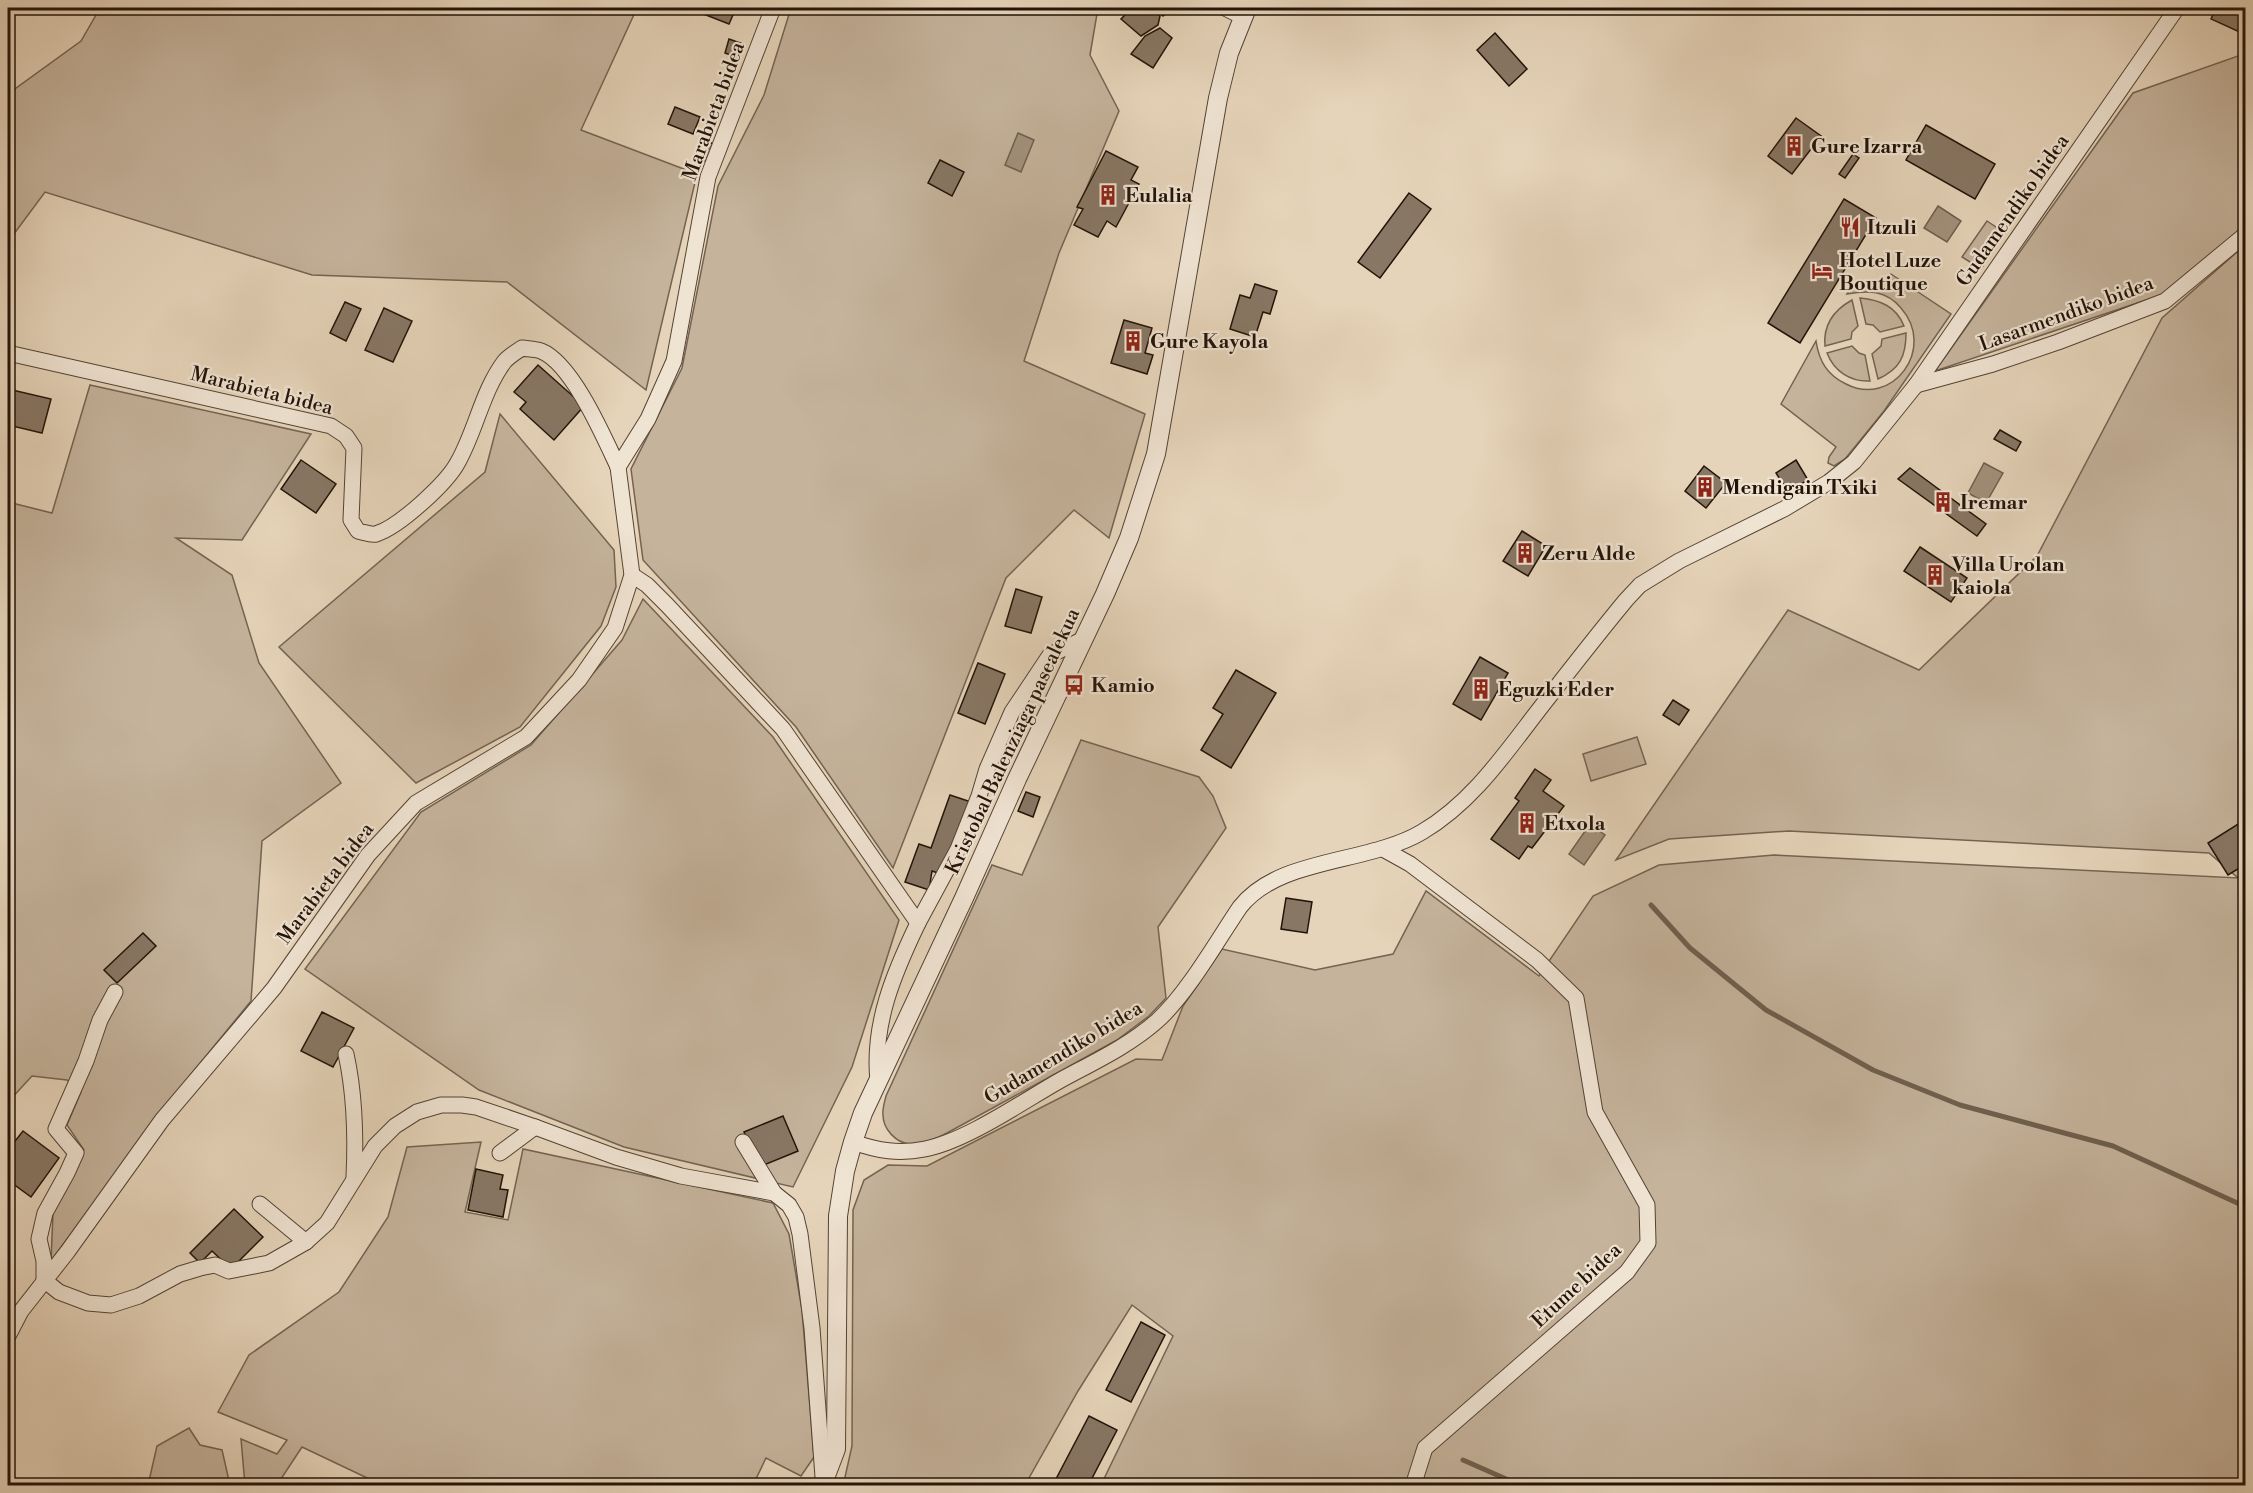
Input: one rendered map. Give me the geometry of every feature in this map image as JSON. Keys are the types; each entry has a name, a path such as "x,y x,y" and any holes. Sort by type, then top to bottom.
{"street":[{"name":"Marabieta bidea","path":"618,467 648,419 674,361 708,177 773,8"},
{"path":"1225,8 1245,12"},
{"name":"Gudamendiko bidea","path":"854,1142 878,1150 903,1152 925,1149 946,1144 1000,1115 1127,1042 1157,1021 1180,996 1247,897 1257,890 1283,874 1383,849 1422,832 1449,813 1483,782 1640,585 1679,561 1784,509 1829,482 1854,462 1916,385 2177,8"},
{"name":"Kristobal Balenziaga pasealekua","path":"823,1484 836,1449 838,1216 845,1171 863,1113 1129,538 1156,454 1218,98 1229,53 1245,12"},
{"name":"Lasarmendiko bidea","path":"1916,385 1993,364 2165,301 2246,234"},
{"name":"Marabieta bidea","path":"8,353 331,426 346,436 354,448 351,520 358,531 373,535 388,529 408,514 457,465 471,436 480,409 505,361 522,348 540,351 556,362 587,405 618,467 632,575 615,628 579,680 526,737 416,803 368,855 274,987 162,1120 68,1251 21,1311 8,1336"},
{"path":"632,575 647,585 667,604 783,729 918,923"},
{"path":"878,1081 876,1046 881,1019 900,960 958,849 980,796 987,769 1012,712 1050,655 1084,639"},
{"name":"Etume bidea","path":"1383,849 1410,864 1537,960 1576,998 1595,1112 1647,1205 1648,1243 1627,1272 1425,1448 1413,1485"},
{"path":"115,992 100,1020 86,1061 56,1129 76,1153 45,1213 39,1239 44,1261 44,1280 59,1292 88,1304 111,1305 139,1296 180,1274 215,1265 229,1271 269,1263 306,1242 327,1223 375,1146 395,1126 417,1112 441,1105 462,1105 493,1112 616,1157 681,1176 774,1192"},
{"path":"346,1054 353,1086 356,1143 354,1177"},
{"path":"500,1154 535,1127"},
{"path":"743,1142 774,1192 789,1205 796,1217 800,1234 812,1328 823,1449 823,1484"},
{"path":"260,1204 306,1242"}],"shaded area":[{"path":"100,8 637,8 581,130 697,174 646,390 507,282 312,275 45,192 8,242 8,94 81,41"},
{"path":"791,8 1098,8 1090,55 1119,111 1059,253 1024,361 1145,414 1109,538 1074,510 1006,578 893,868 796,727 643,560 631,469 682,368 718,186 764,95"},
{"path":"2245,52 2245,226 2164,294 1935,371 2133,93"},
{"path":"1018,133 1034,140 1021,172 1005,165"},
{"path":"1938,206 1961,221 1947,242 1924,228"},
{"path":"1987,221 2005,233 1981,269 1962,257"},
{"path":"2245,245 2245,1485 1101,1485 1173,1336 1132,1305 1078,1391 1025,1485 843,1486 852,1446 853,1210 864,1180 888,1165 927,1166 1136,1059 1162,1060 1183,1006 1222,949 1315,970 1393,954 1426,891 1539,976 1593,896 1659,865 1774,855 2238,878 2209,853 1789,831 1669,839 1616,860 1788,610 1919,670 2037,556 2162,318"},
{"path":"1891,274 1951,314 1884,411 1845,459 1834,466 1828,463 1836,447 1781,404 1816,341 1825,367 1846,384 1863,389 1879,388 1893,381 1904,370 1912,356 1914,341 1911,324 1901,308 1889,298 1876,293 1847,294 1853,284 1859,288 1881,289"},
{"path":"1860,298 1886,305 1897,313 1904,326 1880,332 1873,325 1866,324"},
{"path":"1852,300 1858,326 1852,332 1851,339 1825,346 1826,331 1831,319 1840,308"},
{"path":"1906,333 1905,348 1897,366 1878,379 1872,354 1881,346 1882,339"},
{"path":"1852,346 1865,355 1870,381 1856,380 1844,374 1838,370 1827,353"},
{"path":"90,385 311,434 242,540 176,538 232,575 259,663 341,783 262,841 251,1001 161,1111 51,1261 53,1213 84,1150 67,1125 81,1092 67,1080 32,1076 8,1102 8,502 52,513"},
{"path":"500,414 614,550 616,587 601,626 520,727 416,783 279,647 485,472"},
{"path":"1984,463 2003,473 1986,503 1968,493"},
{"path":"643,599 773,737 899,920 852,1067 793,1187 624,1147 479,1090 305,969 421,812 531,745 622,640"},
{"path":"1637,737 1646,764 1591,781 1583,754"},
{"path":"1081,740 1199,777 1213,796 1226,828 1158,927 1166,998 1149,1016 1117,1040 947,1133 920,1143 910,1144 900,1141 885,1125 883,1110 886,1096 992,865 1022,875"},
{"path":"1590,824 1605,835 1584,865 1569,854"},
{"path":"481,1142 465,1212 508,1220 523,1149 773,1203 789,1234 802,1310 814,1457 801,1476 766,1458 753,1485 384,1486 302,1447 277,1485 245,1485 241,1439 277,1454 287,1440 218,1412 249,1355 339,1292 388,1217 407,1147"},
{"path":"189,1428 200,1445 222,1450 230,1485 148,1485 157,1446"}],"building":[{"path":"703,8 736,8 729,24 701,13"},
{"path":"1132,8 1150,8 1160,16 1158,25 1141,36 1121,19"},
{"path":"1156,8 1173,8 1163,16"},
{"path":"2216,8 2246,8 2244,34 2211,19"},
{"path":"1160,28 1172,38 1153,68 1131,54 1145,36"},
{"path":"1495,33 1527,69 1509,86 1477,50"},
{"path":"729,39 743,44 739,58 725,53"},
{"path":"675,107 700,117 693,134 668,124"},
{"name":"Gure Izarra","path":"1796,118 1821,136 1792,174 1768,156"},
{"path":"1926,125 1995,164 1975,199 1906,160"},
{"path":"709,142 716,145 710,161 701,162"},
{"name":"Eulalia","path":"1106,151 1138,167 1131,180 1139,184 1116,227 1107,221 1098,237 1074,225 1083,209 1077,207"},
{"path":"1853,154 1859,158 1845,178 1839,174"},
{"path":"940,160 964,172 952,196 928,183"},
{"path":"1409,193 1431,209 1380,278 1358,262"},
{"name":"Hotel Luze Boutique","path":"1844,199 1876,218 1800,343 1768,323"},
{"path":"1255,284 1277,291 1270,314 1263,312 1255,337 1230,329 1240,295 1250,298"},
{"path":"345,302 361,309 346,341 330,333"},
{"path":"384,308 412,321 393,362 365,350"},
{"name":"Gure Kayola","path":"1124,320 1152,328 1145,353 1153,355 1147,374 1111,363"},
{"path":"538,365 584,406 554,440 520,409 526,402 514,392"},
{"path":"8,389 51,399 42,433 8,425"},
{"path":"2000,430 2021,442 2016,451 1994,439"},
{"path":"301,460 336,484 316,513 281,489"},
{"path":"1796,460 1808,480 1788,492 1776,473"},
{"name":"Mendigain Txiki","path":"1704,466 1726,483 1706,508 1685,491"},
{"name":"Iremar","path":"1910,468 1986,524 1977,536 1898,479"},
{"name":"Zeru Alde","path":"1522,531 1546,546 1528,576 1503,561"},
{"name":"Villa Urolan kaiola","path":"1920,547 1967,578 1951,602 1904,571"},
{"path":"1016,589 1042,597 1031,633 1005,626"},
{"name":"Eguzki Eder","path":"1480,657 1508,673 1481,720 1453,704"},
{"path":"978,663 1005,674 985,724 958,713"},
{"path":"1236,670 1276,693 1231,768 1201,750 1223,714 1213,708"},
{"path":"1673,700 1689,710 1679,725 1663,715"},
{"name":"Etxola","path":"1535,769 1551,780 1543,791 1564,806 1532,848 1528,846 1519,859 1491,839 1519,801 1515,798"},
{"path":"1026,792 1040,797 1033,817 1018,811"},
{"path":"950,795 971,802 941,874 932,871 929,890 905,882 919,844 931,848"},
{"path":"2246,819 2246,864 2228,875 2208,843"},
{"path":"1286,898 1312,902 1307,933 1281,929"},
{"path":"143,933 156,946 117,983 104,970"},
{"path":"322,1012 354,1028 333,1067 301,1051"},
{"path":"783,1116 798,1151 759,1167 744,1132"},
{"path":"23,1131 59,1158 31,1197 8,1180 8,1150"},
{"path":"476,1169 503,1175 500,1189 508,1190 503,1217 468,1210"},
{"path":"234,1209 263,1237 231,1269 212,1251 200,1263 190,1253"},
{"path":"1141,1322 1165,1335 1131,1402 1106,1390"},
{"path":"1089,1416 1117,1430 1088,1486 1069,1486 1056,1479"}],"waterway":[{"path":"1651,905 1690,948 1766,1010 1873,1070 1960,1105 2113,1146 2246,1207"},
{"path":"1463,1460 1522,1486"}],"place":[{"name":"Gure Izarra","path":"1794,146"},
{"name":"Eulalia","path":"1108,195"},
{"name":"Itzuli","path":"1850,227"},
{"name":"Hotel Luze Boutique","path":"1822,271"},
{"name":"Gure Kayola","path":"1133,341"},
{"name":"Mendigain Txiki","path":"1705,487"},
{"name":"Iremar","path":"1943,502"},
{"name":"Zeru Alde","path":"1525,553"},
{"name":"Villa Urolan kaiola","path":"1935,575"},
{"name":"Kamio","path":"1074,685"},
{"name":"Eguzki Eder","path":"1481,689"},
{"name":"Etxola","path":"1527,823"}]}
